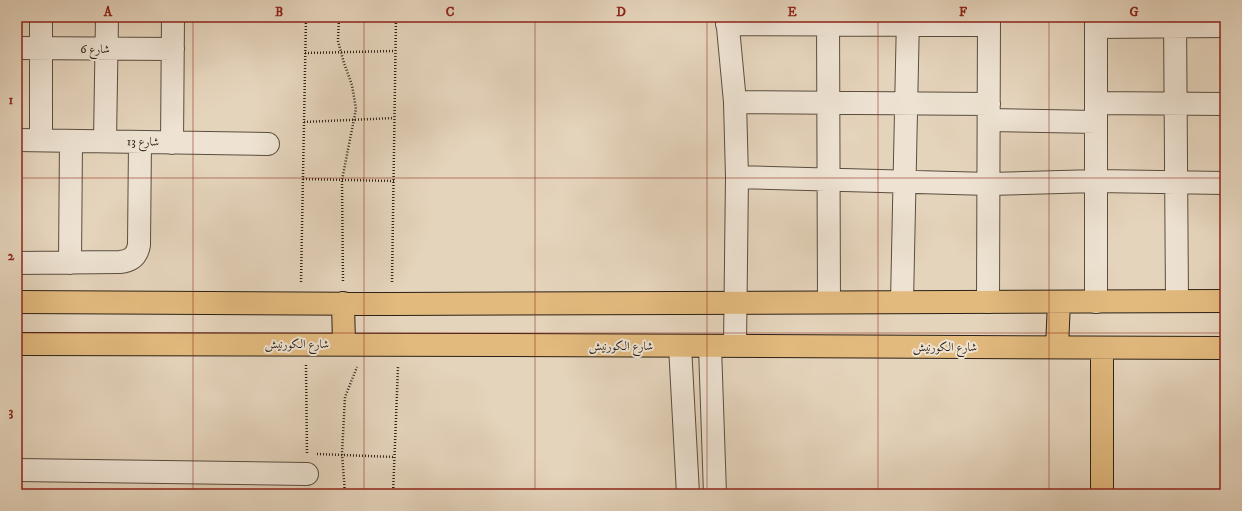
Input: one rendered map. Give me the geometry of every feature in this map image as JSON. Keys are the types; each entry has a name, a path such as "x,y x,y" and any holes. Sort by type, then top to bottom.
{"main road":[{"path":"17,302 392,304 1225,301"},
{"path":"1057,347 1059,302"},
{"path":"343,304 344,344"},
{"name":"شارع الكورنيش","path":"17,344 1225,348"},
{"path":"1102,348 1102,494"}],"street":[{"path":"41,17 41,140"},
{"path":"105,141 107,17"},
{"path":"172,143 173,17"},
{"path":"735,346 737,177 735,102 727,21 989,21 988,302"},
{"path":"828,21 829,302"},
{"path":"902,302 908,21"},
{"path":"1096,302 1096,22 1175,22 1225,26"},
{"path":"1175,22 1176,301"},
{"name":"شارع 6","path":"17,48 173,49"},
{"path":"735,102 907,104 989,112 1096,112 1176,103 1225,104"},
{"name":"شارع 13","path":"17,140 268,144"},
{"path":"70,263 71,141"},
{"path":"17,263 126,262 131,260 138,251 139,245 140,142"},
{"path":"737,177 989,184 1096,181 1225,183"},
{"path":"680,346 688,494"},
{"path":"710,347 715,494"},
{"path":"17,470 307,464"}],"path":[{"path":"301,303 306,17"},
{"path":"339,17 338,41 352,85 356,109 342,180 343,304"},
{"path":"392,304 396,17"},
{"path":"305,52 395,51"},
{"path":"304,122 394,118"},
{"path":"303,179 394,181"},
{"path":"306,344 307,464 342,455 394,457"},
{"path":"345,494 342,455 346,397 366,344"},
{"path":"393,494 398,345"}]}
